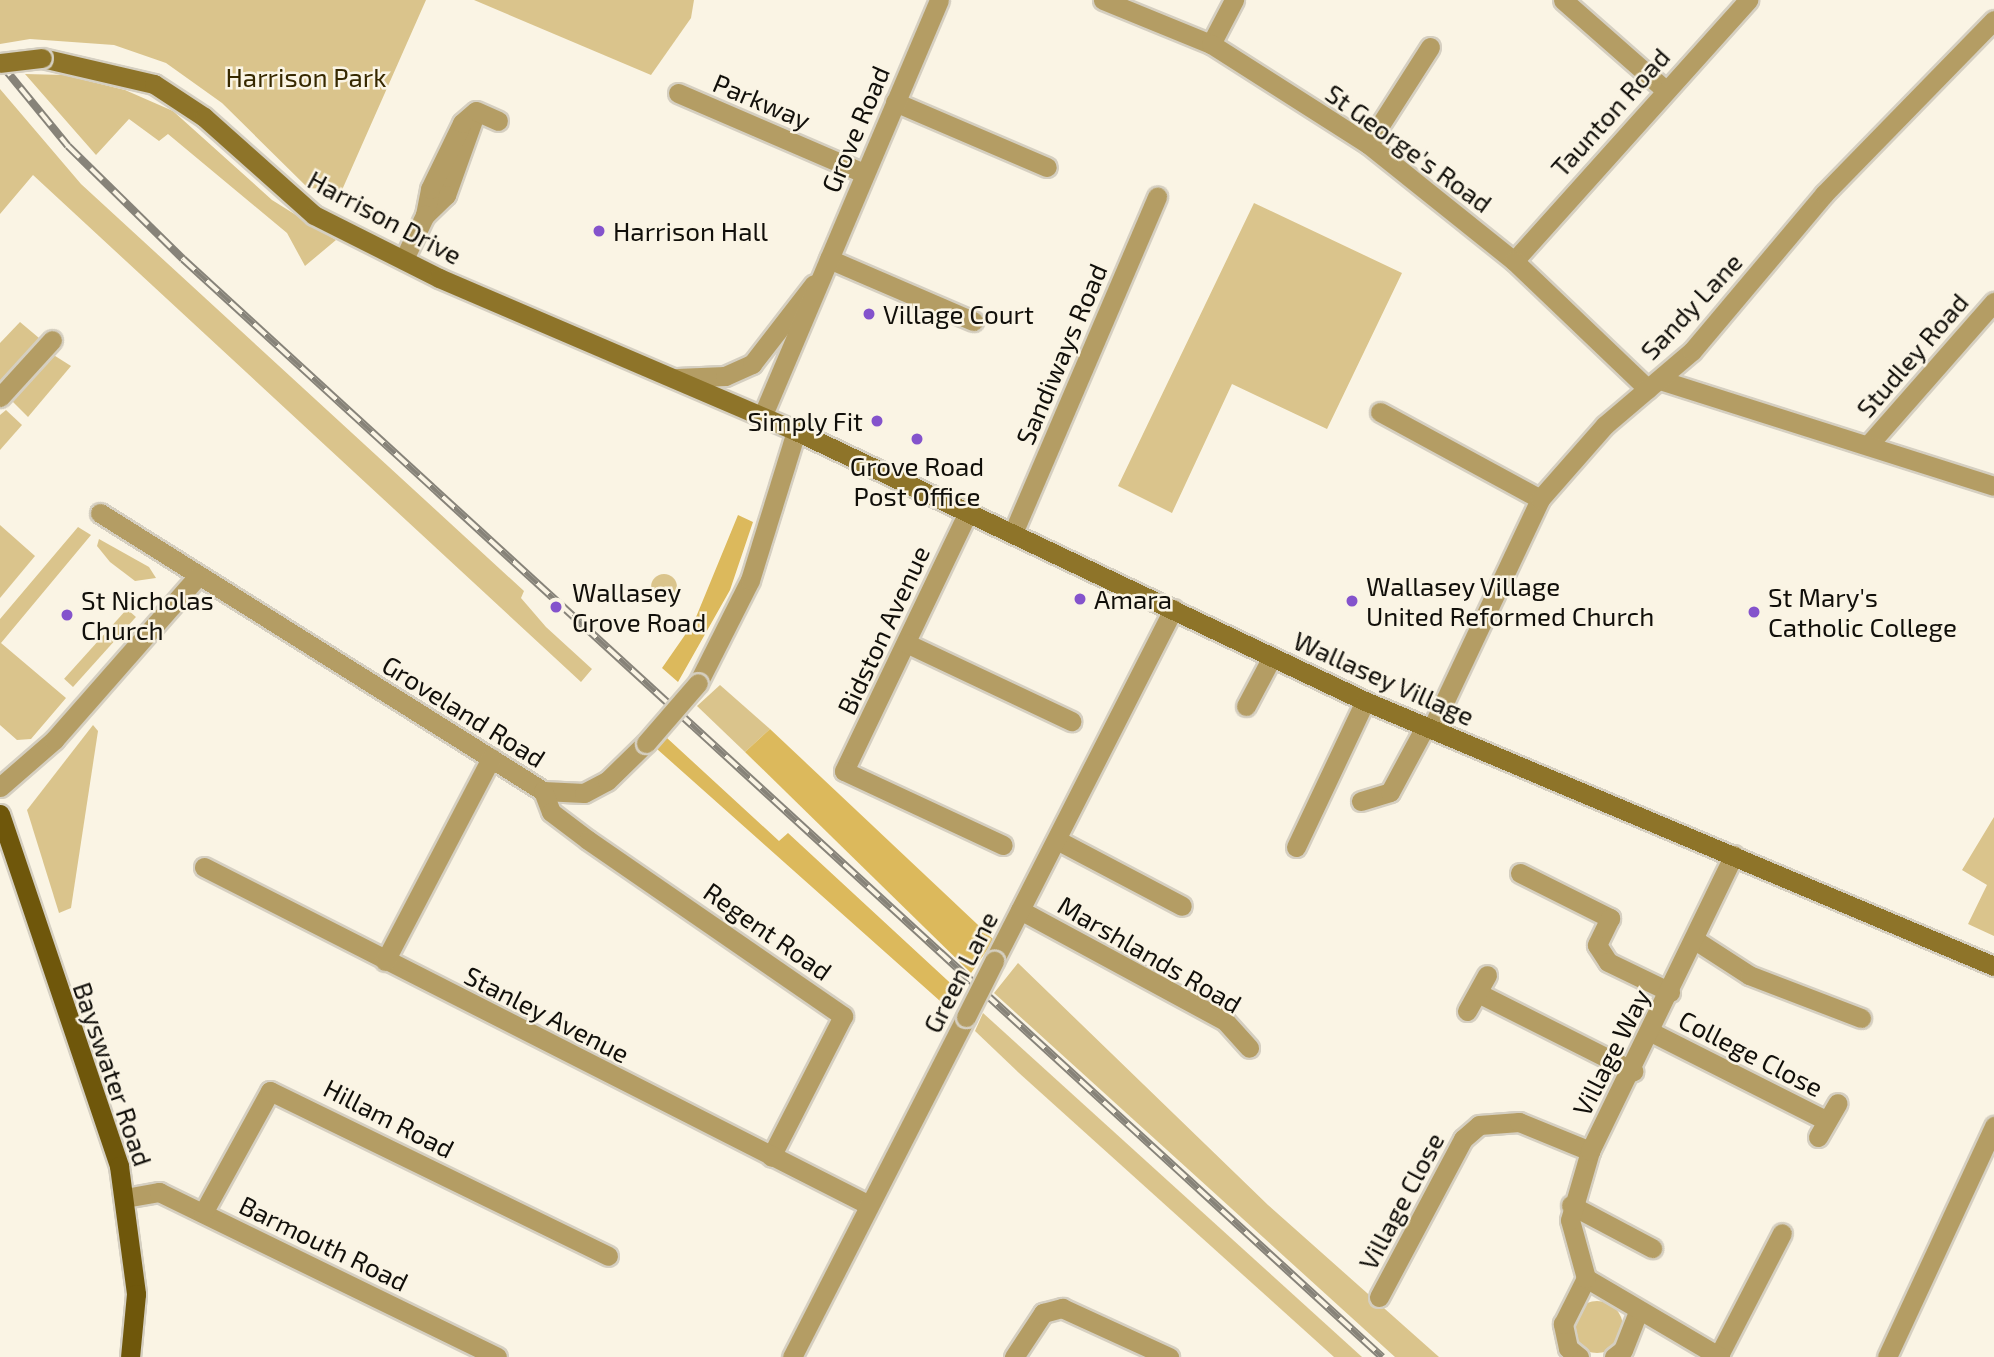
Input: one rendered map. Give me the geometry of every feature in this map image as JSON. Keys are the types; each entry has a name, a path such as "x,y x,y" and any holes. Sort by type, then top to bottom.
{"main road":[{"name":"Harrison Drive","path":"0,64 42,58 154,84 204,117 306,209 404,259 762,416"},
{"name":"Wallasey Village","path":"762,416 1365,701 1994,966"},
{"name":"Bayswater Road","path":"0,814 125,1198 135,1294 130,1357"}],"street":[{"name":"St George's Road","path":"1103,0 1211,44 1368,144 1514,261 1654,384 1870,443 1994,486"},
{"path":"1211,44 1234,0"},
{"path":"1563,0 1663,88"},
{"name":"Taunton Road","path":"1514,261 1663,88 1748,0"},
{"name":"Grove Road","path":"762,416 895,102 932,2"},
{"name":"Sandy Lane","path":"1361,801 1390,792 1428,729 1540,499 1605,425 1692,351 1824,194 1994,20"},
{"path":"1368,144 1430,47"},
{"name":"Parkway","path":"678,93 864,173"},
{"path":"895,102 1047,167"},
{"path":"404,259 425,215 446,195 477,111 498,121"},
{"name":"Sandiways Road","path":"1013,533 1157,197"},
{"path":"829,259 973,321"},
{"name":"Grove Road","path":"677,378 725,376 752,364 820,279"},
{"name":"Studley Road","path":"1870,443 1994,302"},
{"path":"0,397 51,340"},
{"path":"1380,412 1540,499"},
{"name":"Groveland Road","path":"100,513 543,791 584,793 607,781 646,743 698,683 734,621 796,431"},
{"name":"Bidston Avenue","path":"968,512 845,771 1003,845"},
{"path":"0,787 54,740 198,576"},
{"name":"Green Lane","path":"792,1357 1173,609"},
{"path":"906,643 1071,722"},
{"path":"1246,706 1272,657"},
{"path":"1296,847 1365,701"},
{"path":"385,961 491,758"},
{"name":"Regent Road","path":"543,791 551,812 588,840 843,1016 771,1157"},
{"path":"1056,840 1182,906"},
{"name":"Village Way","path":"1571,1205 1590,1151 1633,1071 1734,855"},
{"name":"Stanley Avenue","path":"204,867 869,1205"},
{"path":"1520,873 1611,918 1597,946 1608,962 1670,992"},
{"name":"Marshlands Road","path":"1020,910 1225,1021 1249,1048"},
{"path":"1695,940 1749,975 1861,1017"},
{"path":"1467,1011 1487,975"},
{"path":"1478,993 1633,1071"},
{"name":"College Close","path":"1651,1032 1822,1129 1838,1104"},
{"name":"Hillam Road","path":"204,1213 270,1091 608,1256"},
{"name":"Village Close","path":"1379,1297 1464,1139 1479,1125 1519,1122 1590,1151"},
{"path":"1887,1357 1994,1126"},
{"name":"Barmouth Road","path":"125,1198 159,1192 497,1357"},
{"path":"1571,1205 1652,1248"},
{"path":"1571,1205 1586,1278 1563,1324 1568,1348 1579,1357"},
{"path":"1586,1278 1638,1312 1720,1356 1782,1233"},
{"path":"1014,1357 1043,1313 1062,1308 1169,1357"},
{"path":"1614,1357 1623,1350 1638,1312"}],"green space":[{"name":"Harrison Park","path":"0,0 426,0 342,190 308,188 222,103 166,63 114,45 30,39 0,44"},
{"path":"474,0 694,0 691,18 651,75"},
{"path":"25,74 64,75 125,90 173,111 272,200 336,240 305,266 287,233 168,134 159,141 129,119 96,155"},
{"path":"0,89 81,184 524,591 521,598 546,627 592,669 581,682 33,175 0,214"},
{"path":"1254,203 1402,273 1327,429 1232,384 1172,513 1118,486"},
{"path":"20,322 39,338 37,350 0,391 0,343"},
{"path":"52,354 71,366 28,417 11,400"},
{"path":"6,410 22,425 0,450 0,415"},
{"path":"0,525 35,556 0,598"},
{"path":"78,527 91,535 1,643 66,698 31,739 17,740 0,725 0,619"},
{"path":"99,539 149,567 156,578 135,581 110,562 97,546"},
{"path":"664,574 673,578 677,587 673,596 664,600 655,596 651,587 655,578"},
{"path":"127,609 136,617 73,687 64,679"},
{"path":"720,685 770,729 745,752 697,706"},
{"path":"93,725 98,731 71,908 59,913 27,810"},
{"path":"1994,817 1994,936 1968,924 1987,885 1962,870"},
{"path":"1018,963 1268,1205 1439,1357 1395,1357 994,993"},
{"path":"983,1013 1362,1357 1334,1357 1019,1073 975,1031"},
{"path":"1597,1301 1616,1308 1623,1327 1616,1346 1597,1353 1578,1346 1571,1327 1578,1308"}],"shaded area":[{"path":"738,515 753,522 730,590 678,682 662,668 694,622"},
{"path":"770,729 994,940 971,973 745,752"},
{"path":"667,738 779,841 788,833 960,992 949,1009 657,749"}],"railway":[{"path":"0,63 68,146 183,259 1382,1357"}],"place":[{"name":"Harrison Hall","path":"599,231"},
{"name":"Village Court","path":"869,314"},
{"name":"Simply Fit","path":"877,421"},
{"name":"Grove Road Post Office","path":"917,439"},
{"name":"Amara","path":"1080,599"},
{"name":"Wallasey Village United Reformed Church","path":"1352,601"},
{"name":"Wallasey Grove Road","path":"556,607"},
{"name":"St Mary's Catholic College","path":"1754,612"},
{"name":"St Nicholas Church","path":"67,615"}]}
